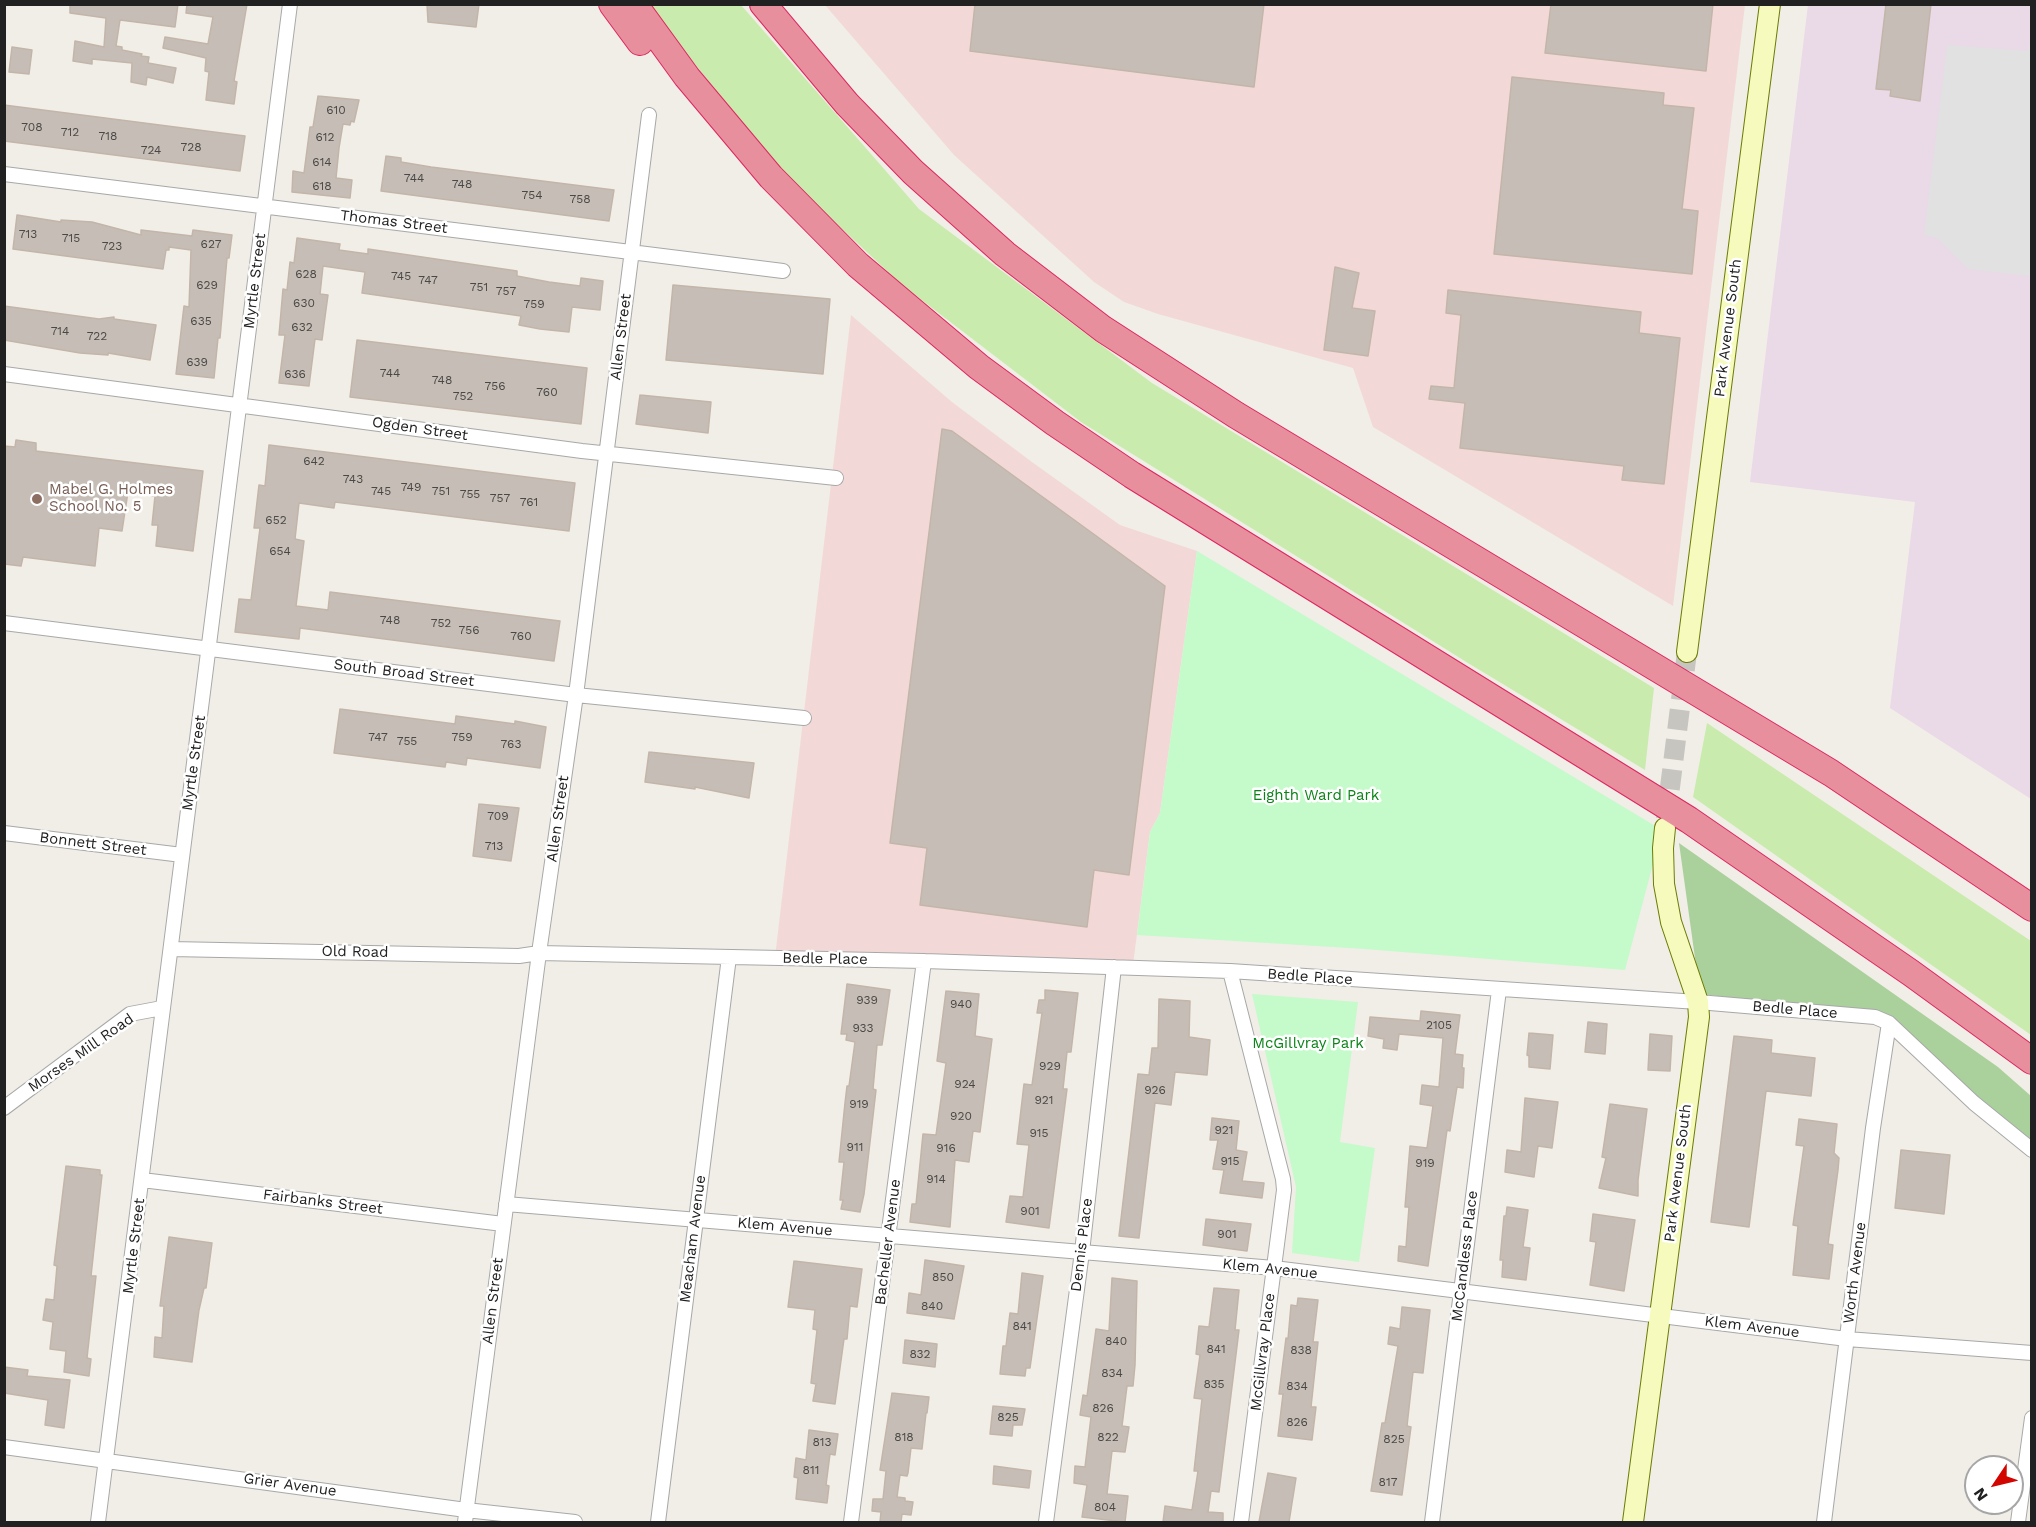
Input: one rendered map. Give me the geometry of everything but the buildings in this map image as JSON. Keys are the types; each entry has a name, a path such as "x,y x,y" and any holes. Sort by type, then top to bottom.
{"highway":[{"path":"612,4 653,59 750,154 838,246 954,347 1039,411 1141,480 1689,820 1911,973 2031,1061"},
{"path":"634,4 687,77 750,154"},
{"path":"763,4 847,104 890,150 935,193 1021,267 1103,329 1246,421 1821,767 2031,908"},
{"path":"772,4 788,35"}],"street":[{"name":"Myrtle Street","path":"98,1522 290,4"},
{"name":"Park Avenue South","path":"1687,652 1770,4"},
{"name":"Allen Street","path":"465,1516 539,953 576,695 649,115"},
{"name":"Thomas Street","path":"4,174 783,271"},
{"name":"Ogden Street","path":"4,374 607,454 836,478"},
{"name":"South Broad Street","path":"4,623 576,695 804,718"},
{"name":"Park Avenue South","path":"1633,1522 1699,1017 1698,1002 1671,922 1664,884 1665,828"},
{"name":"Bonnett Street","path":"4,833 182,855"},
{"name":"Old Road","path":"171,948 519,956 539,953"},
{"name":"Bedle Place","path":"539,953 924,961 1230,971 1698,1002 1875,1017 1890,1023 1974,1103 2031,1150"},
{"name":"Meacham Avenue","path":"658,1522 729,957"},
{"name":"Bacheller Avenue","path":"851,1522 924,961"},
{"name":"Dennis Place","path":"1046,1522 1082,1252 1114,967"},
{"name":"McGillvray Place","path":"1230,971 1284,1190 1241,1522"},
{"name":"McCandless Place","path":"1432,1522 1499,990"},
{"name":"Morses Mill Road","path":"4,1108 130,1014 162,1008"},
{"name":"Worth Avenue","path":"1824,1522 1873,1128 1890,1023"},
{"name":"Fairbanks Street","path":"142,1180 503,1224"},
{"name":"Klem Avenue","path":"506,1204 1274,1268 1847,1339 2031,1353"},
{"path":"2018,1522 2031,1418"},
{"name":"Grier Avenue","path":"4,1447 106,1460 465,1516 575,1522"}],"shaded area":[{"path":"825,5 1745,5 1673,606 1373,427 1353,368 1158,314 1124,302 1094,282 954,155"},
{"path":"1808,5 2031,5 2031,799 1890,708 1915,502 1750,482"},
{"path":"2031,32 2031,276 1968,269 1937,238 1924,235 1947,45 2028,51"},
{"path":"851,315 952,402 1120,525 1197,551 1160,813 1150,832 1133,965 775,957"}],"green space":[{"path":"651,5 741,5 919,209 1152,383 1654,688 1645,770 1468,663 1081,422 902,285 778,169 667,29"},
{"name":"Eighth Ward Park","path":"1197,551 1662,830 1625,970 1365,949 1137,935 1150,832 1160,813"},
{"path":"1707,723 2031,941 2031,1035 1693,797"},
{"path":"1679,843 1998,1067 2031,1096 2031,1144 1884,1015 1700,994"},
{"name":"McGillvray Park","path":"1252,994 1358,1002 1340,1142 1375,1148 1359,1262 1292,1253 1296,1187"}],"tunnel":[{"path":"1666,819 1687,652"}],"place":[{"name":"Mabel G. Holmes School No. 5","path":"37,499"}]}
